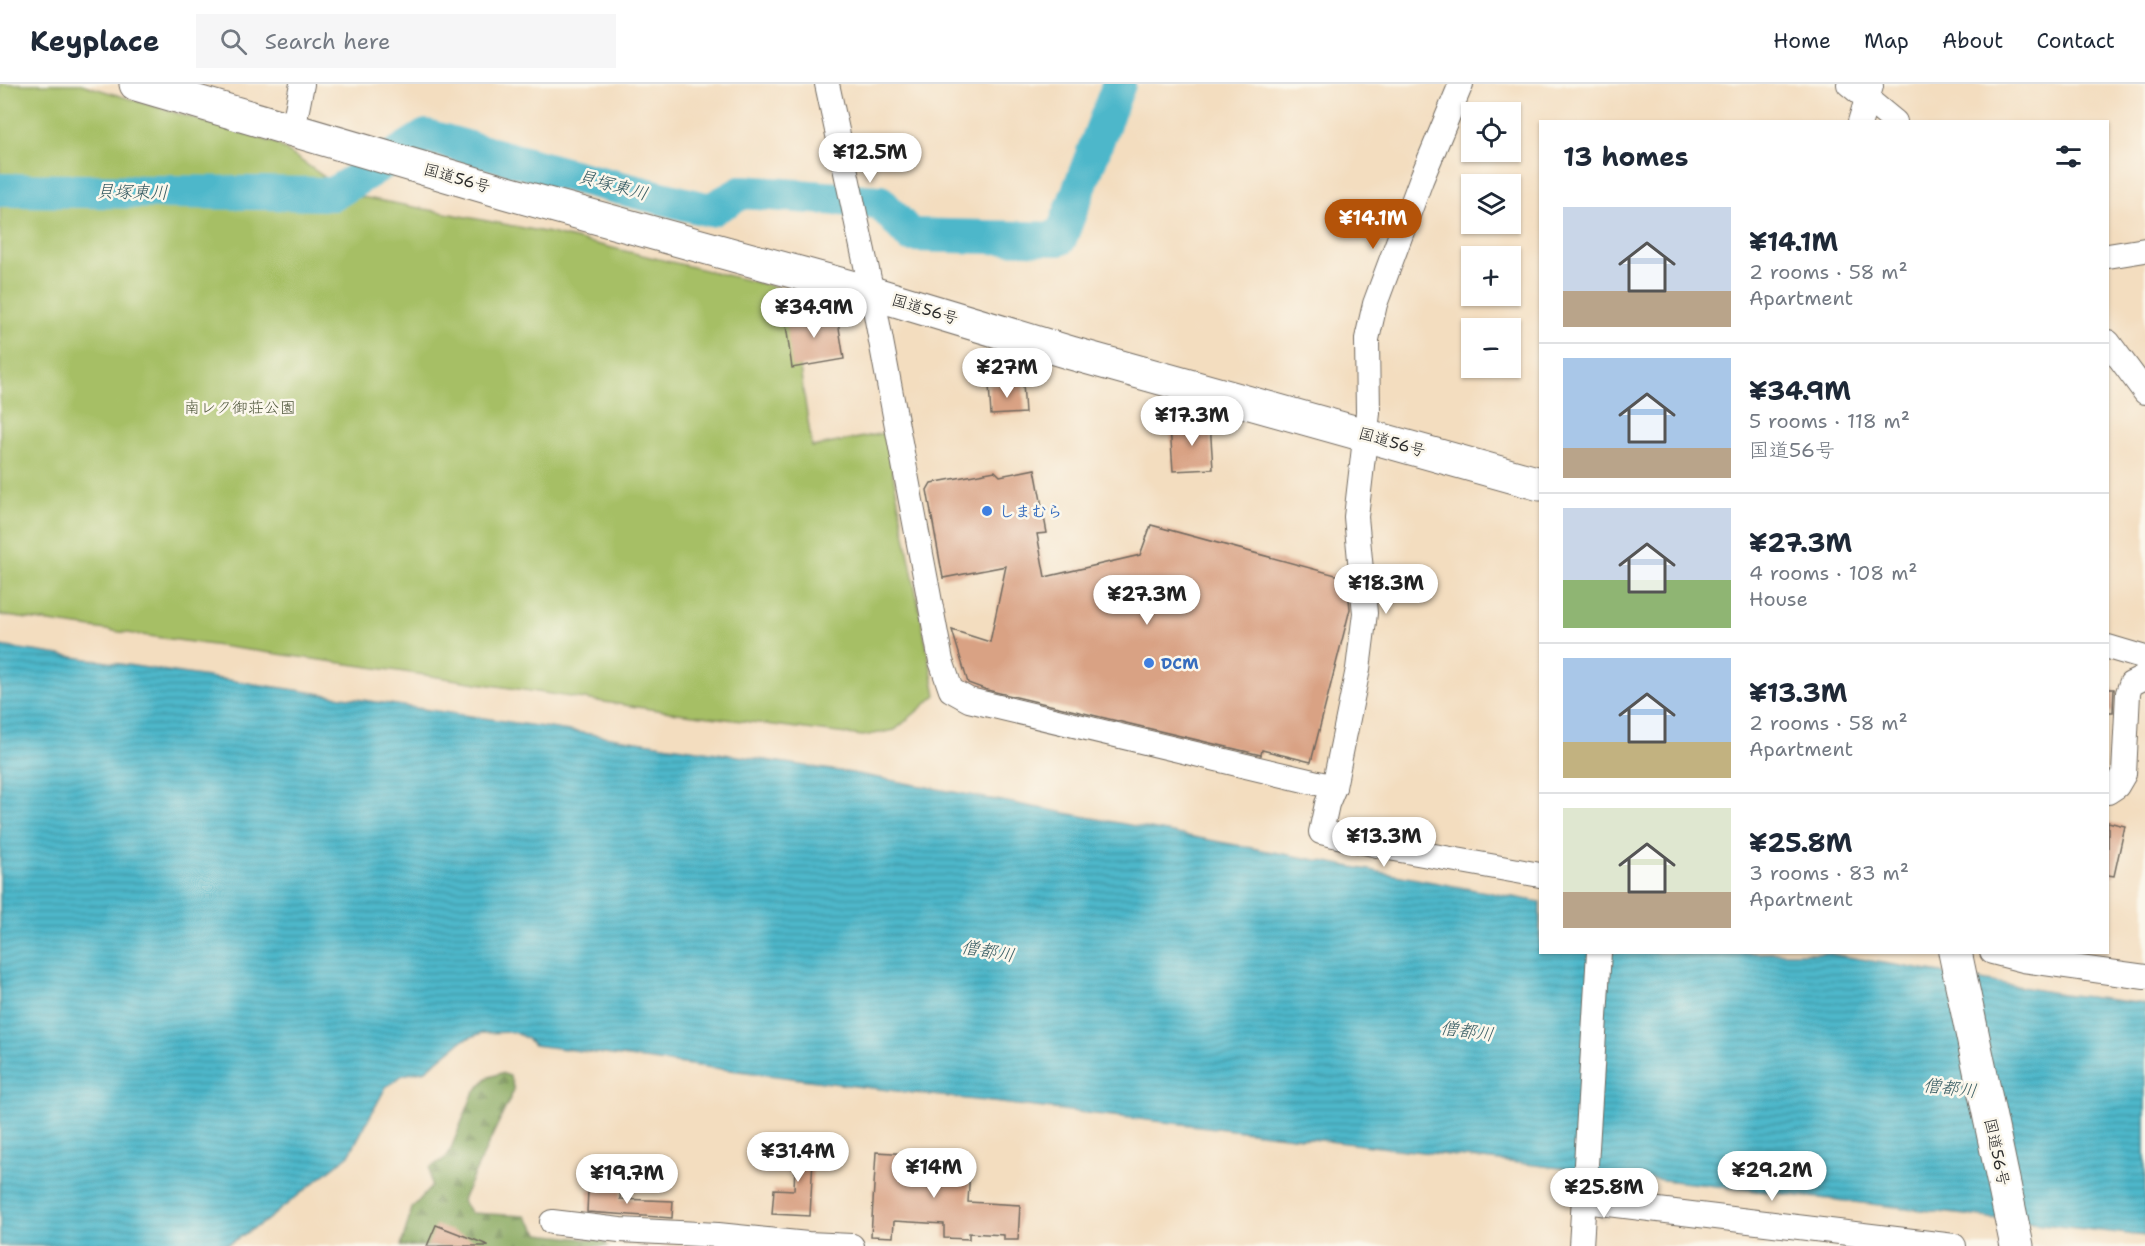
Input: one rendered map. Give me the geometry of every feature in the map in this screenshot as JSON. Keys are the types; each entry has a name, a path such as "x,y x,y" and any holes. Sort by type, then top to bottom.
{"highway":[{"name":"国道56号","path":"136,84 504,192 872,293 1071,352 1539,484"},
{"name":"国道56号","path":"1955,954 2015,1239"}],"street":[{"path":"294,130 302,84"},
{"path":"827,84 872,293 941,661 951,690 969,700 1335,787"},
{"path":"1461,84 1421,180 1375,304 1367,339 1367,434 1356,517 1365,613 1358,669 1335,787 1327,804 1321,832 1395,849 1539,875"},
{"path":"1849,84 1866,102 1892,120"},
{"path":"2109,256 2145,250"},
{"path":"2109,343 2145,392"},
{"path":"2109,647 2145,658"},
{"path":"2109,791 2117,786 2124,774 2128,693 2131,684 2145,677"},
{"path":"1581,1246 1599,954"},
{"path":"2000,954 2023,960 2145,977"},
{"path":"1585,1195 1954,1246"},
{"path":"552,1222 620,1230 718,1234 808,1245 852,1246"}],"green space":[{"name":"南レク御荘公園","path":"0,84 81,84 275,143 351,195 550,233 788,290 812,447 885,433 936,695 895,730 863,736 677,713 0,615"},
{"path":"501,1073 510,1076 514,1090 462,1200 471,1213 525,1216 540,1234 602,1241 608,1246 401,1246 412,1208 431,1187 430,1168 448,1156 473,1094 487,1078"}],"water":[{"name":"僧都川","path":"0,646 852,773 1539,902 1539,954 1832,954 2055,993 2145,1004 2145,1236 863,1087 534,1045 513,1032 482,1033 463,1040 426,1070 403,1075 386,1087 349,1155 266,1221 225,1246 0,1246"}],"building":[{"path":"836,309 844,359 792,368 785,318"},
{"path":"1023,383 1025,413 991,415 989,385"},
{"path":"1210,423 1213,469 1173,471 1170,426"},
{"name":"DCM","path":"1035,469 1047,533 1037,534 1045,577 1140,555 1151,525 1347,578 1350,609 1311,762 1262,750 1261,755 987,690 968,683 952,630 990,642 1006,566 943,578 927,490 931,483 995,471 1000,476"},
{"path":"2109,689 2114,689 2113,712 2109,712"},
{"path":"2109,822 2125,826 2114,876 2109,875"},
{"path":"796,1137 814,1138 810,1216 772,1214 774,1189 794,1190"},
{"path":"876,1152 943,1156 942,1168 970,1169 968,1202 1020,1205 1018,1240 1004,1240 1004,1235 969,1233 969,1239 944,1238 944,1224 894,1221 893,1237 871,1236"},
{"path":"588,1190 621,1191 620,1199 673,1201 672,1218 587,1212"},
{"path":"436,1225 488,1245 488,1246 427,1246"}],"waterway":[{"name":"貝塚東川","path":"0,190 333,194 426,136 576,177 710,210 743,192 880,202 910,235 1060,239 1119,84"}],"place":[{"name":"しまむら","path":"987,511"},
{"name":"DCM","path":"1149,663"}]}
